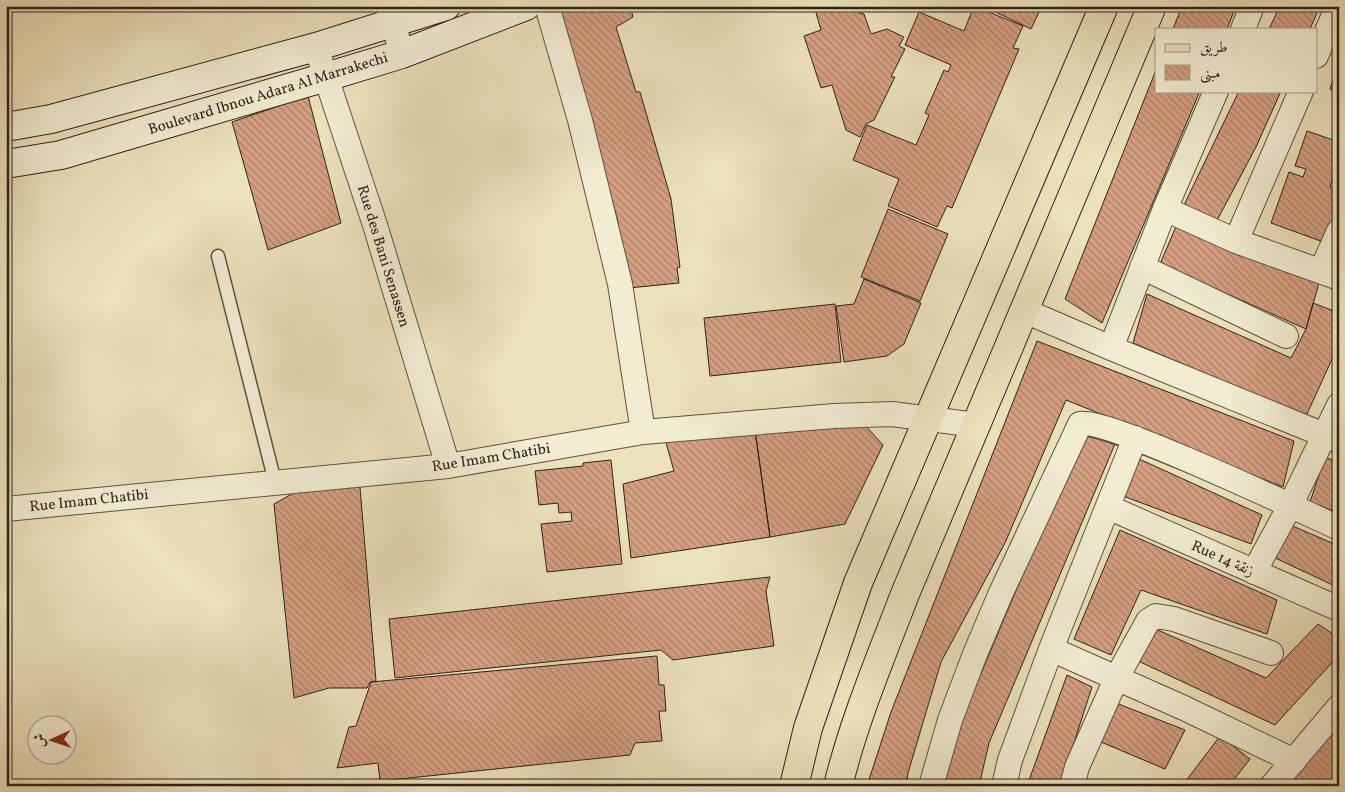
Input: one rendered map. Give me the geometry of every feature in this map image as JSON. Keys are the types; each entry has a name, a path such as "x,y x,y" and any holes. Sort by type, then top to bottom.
{"main road":[{"name":"Boulevard Ibnou Adara Al Marrakechi","path":"6,127 51,119 316,47 391,15 446,6"},
{"name":"Boulevard Ibnou Adara Al Marrakechi","path":"6,164 61,154 402,54 526,6"},
{"path":"794,786 808,728 858,583 1104,6"},
{"path":"838,786 875,671 905,594 1152,6"}],"street":[{"path":"547,6 580,120 620,284 643,432"},
{"path":"1243,28 1252,6"},
{"path":"1318,51 1338,6"},
{"path":"391,15 402,54"},
{"name":"Rue des Bani Senassen","path":"316,47 375,225 448,466"},
{"path":"1110,348 1165,209 1216,92"},
{"path":"1236,241 1301,92"},
{"path":"1165,209 1236,241 1330,275 1339,231"},
{"path":"1142,267 1286,336"},
{"path":"1025,311 1110,348 1331,438"},
{"path":"1254,572 1290,506 1331,438 1339,405"},
{"name":"Rue Imam Chatibi","path":"6,509 448,466 643,432 834,416 892,414 928,417 976,425"},
{"path":"931,786 950,720 975,654 1078,427 1083,423 1097,425 1135,438 1339,528"},
{"path":"1004,786 1010,760 1051,650 1135,438"},
{"name":"Rue 14 زنقة","path":"1108,507 1339,609"},
{"path":"1072,786 1077,768 1116,678 1148,621 1156,616 1174,619 1271,653"},
{"path":"1051,650 1184,708 1294,761"},
{"path":"1272,786 1339,707"}],"lane":[{"path":"218,256 276,482"}],"building":[{"path":"553,6 630,6 633,17 616,27 636,92 640,92 671,199 680,267 677,268 679,283 629,288 624,272 617,218"},
{"path":"814,6 857,6 859,13 864,14 871,34 887,29 904,37 899,46 905,49 891,77 895,77 874,120 866,124 860,137 846,130 832,85 821,88 804,36 821,30"},
{"path":"974,6 1023,26 1013,48 1019,49 952,208 947,206 937,227 888,206 899,179 853,160 867,125 916,145 929,115 925,113 944,70 948,72 951,65 905,45 919,12 964,31"},
{"path":"983,6 1042,6 1031,29"},
{"path":"1182,6 1236,6 1227,28 1173,28"},
{"path":"1280,6 1320,6 1310,28 1269,28"},
{"path":"1339,63 1339,93 1330,89"},
{"path":"1155,73 1155,92 1200,92 1102,323 1065,299"},
{"path":"1239,92 1281,92 1256,147 1214,226 1183,207"},
{"path":"308,96 341,223 268,250 232,122"},
{"path":"1307,131 1339,142 1339,161 1330,187 1339,190 1339,207 1326,243 1271,223 1289,172 1303,177 1306,169 1295,166"},
{"path":"888,209 948,234 920,301 861,277"},
{"path":"1177,224 1319,283 1306,329 1160,264"},
{"path":"864,279 921,303 904,344 887,356 844,362 836,306 854,304"},
{"path":"1147,294 1291,358 1306,329 1313,303 1339,313 1339,344 1306,416 1133,343"},
{"path":"835,304 841,362 710,376 704,318"},
{"path":"1037,341 1294,441 1283,487 1066,400 1005,543 941,662 908,773 906,786 867,786 891,712"},
{"path":"862,422 883,445 845,524 770,537 755,430"},
{"path":"755,430 770,537 631,558 623,484 674,471 665,439"},
{"path":"1082,434 1115,444 989,743 979,786 941,786 947,754"},
{"path":"1325,457 1339,463 1339,513 1310,502"},
{"path":"1137,458 1262,515 1251,544 1123,496"},
{"path":"611,460 622,564 547,572 541,524 572,521 571,512 559,513 558,503 539,505 535,471 583,466 583,463"},
{"path":"308,485 360,487 376,681 370,682 367,688 329,688 294,698 274,504"},
{"path":"1288,524 1339,546 1339,588 1271,556"},
{"path":"1120,530 1277,600 1267,634 1141,590 1111,655 1074,639"},
{"path":"770,577 766,591 774,646 673,660 661,650 395,678 389,619"},
{"path":"1318,624 1339,638 1339,655 1275,725 1136,660 1151,627 1266,678"},
{"path":"657,656 659,685 664,685 666,711 659,711 662,741 635,743 630,755 380,781 378,763 337,768 349,727 356,726 371,682"},
{"path":"1067,675 1092,687 1060,786 1027,786"},
{"path":"1116,703 1185,730 1165,769 1101,742"},
{"path":"1339,716 1339,780 1334,786 1280,786"},
{"path":"1220,736 1250,759 1229,786 1182,786"}]}
